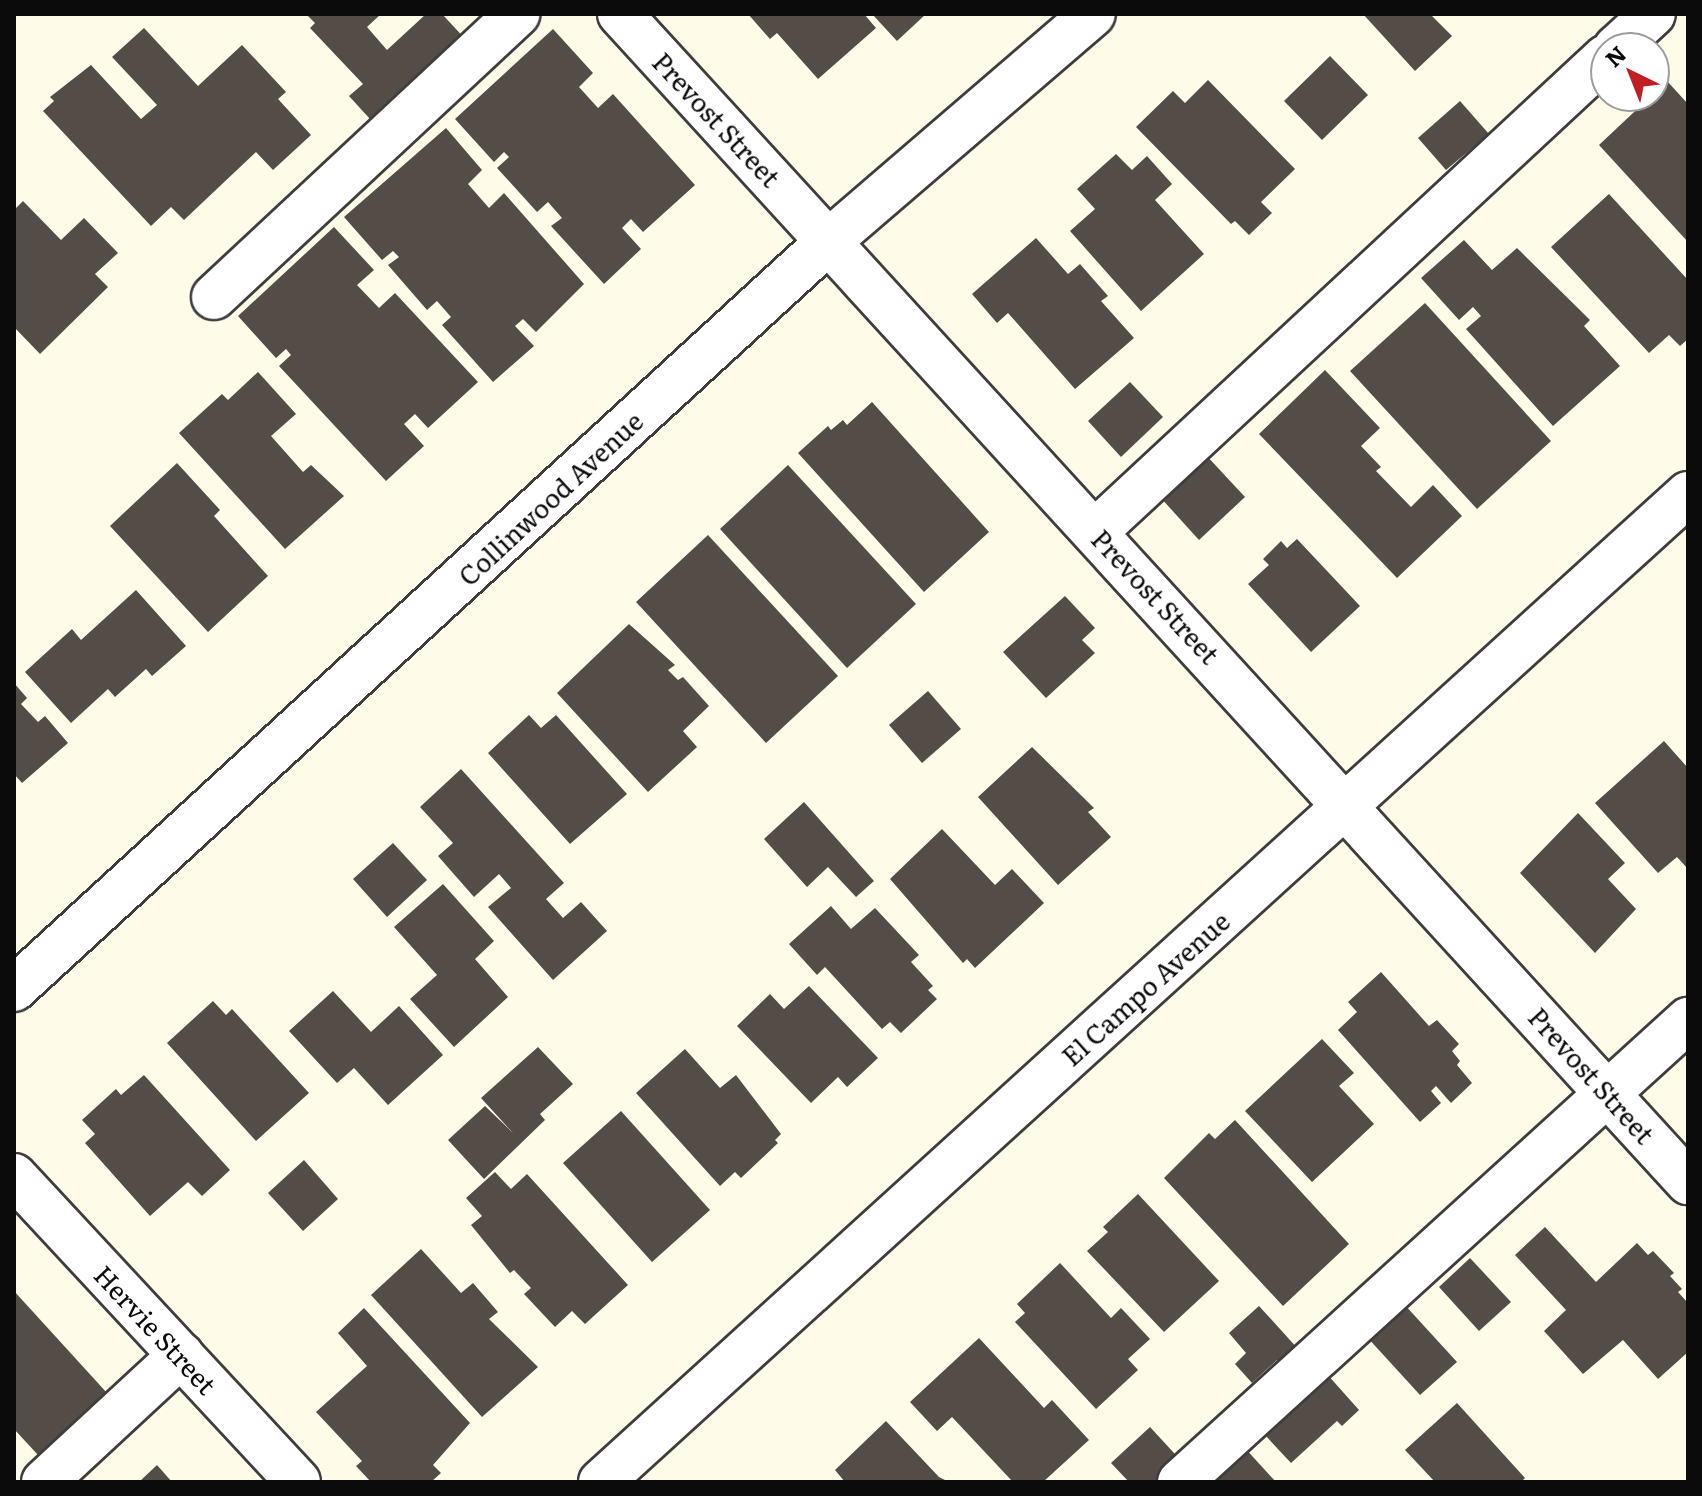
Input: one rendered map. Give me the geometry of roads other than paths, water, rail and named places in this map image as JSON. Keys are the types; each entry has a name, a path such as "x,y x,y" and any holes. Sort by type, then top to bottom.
{"street":[{"path":"214,297 518,14"},
{"name":"Prevost Street","path":"620,14 1685,1174"},
{"name":"Collinwood Avenue","path":"14,989 829,241 1093,14"},
{"path":"1633,32 1653,14"},
{"path":"1096,531 1590,72"},
{"name":"El Campo Avenue","path":"601,1482 1688,494"},
{"path":"1180,1482 1688,1020"},
{"name":"Hervie Street","path":"14,1176 298,1482"},
{"path":"44,1482 181,1355"}]}
